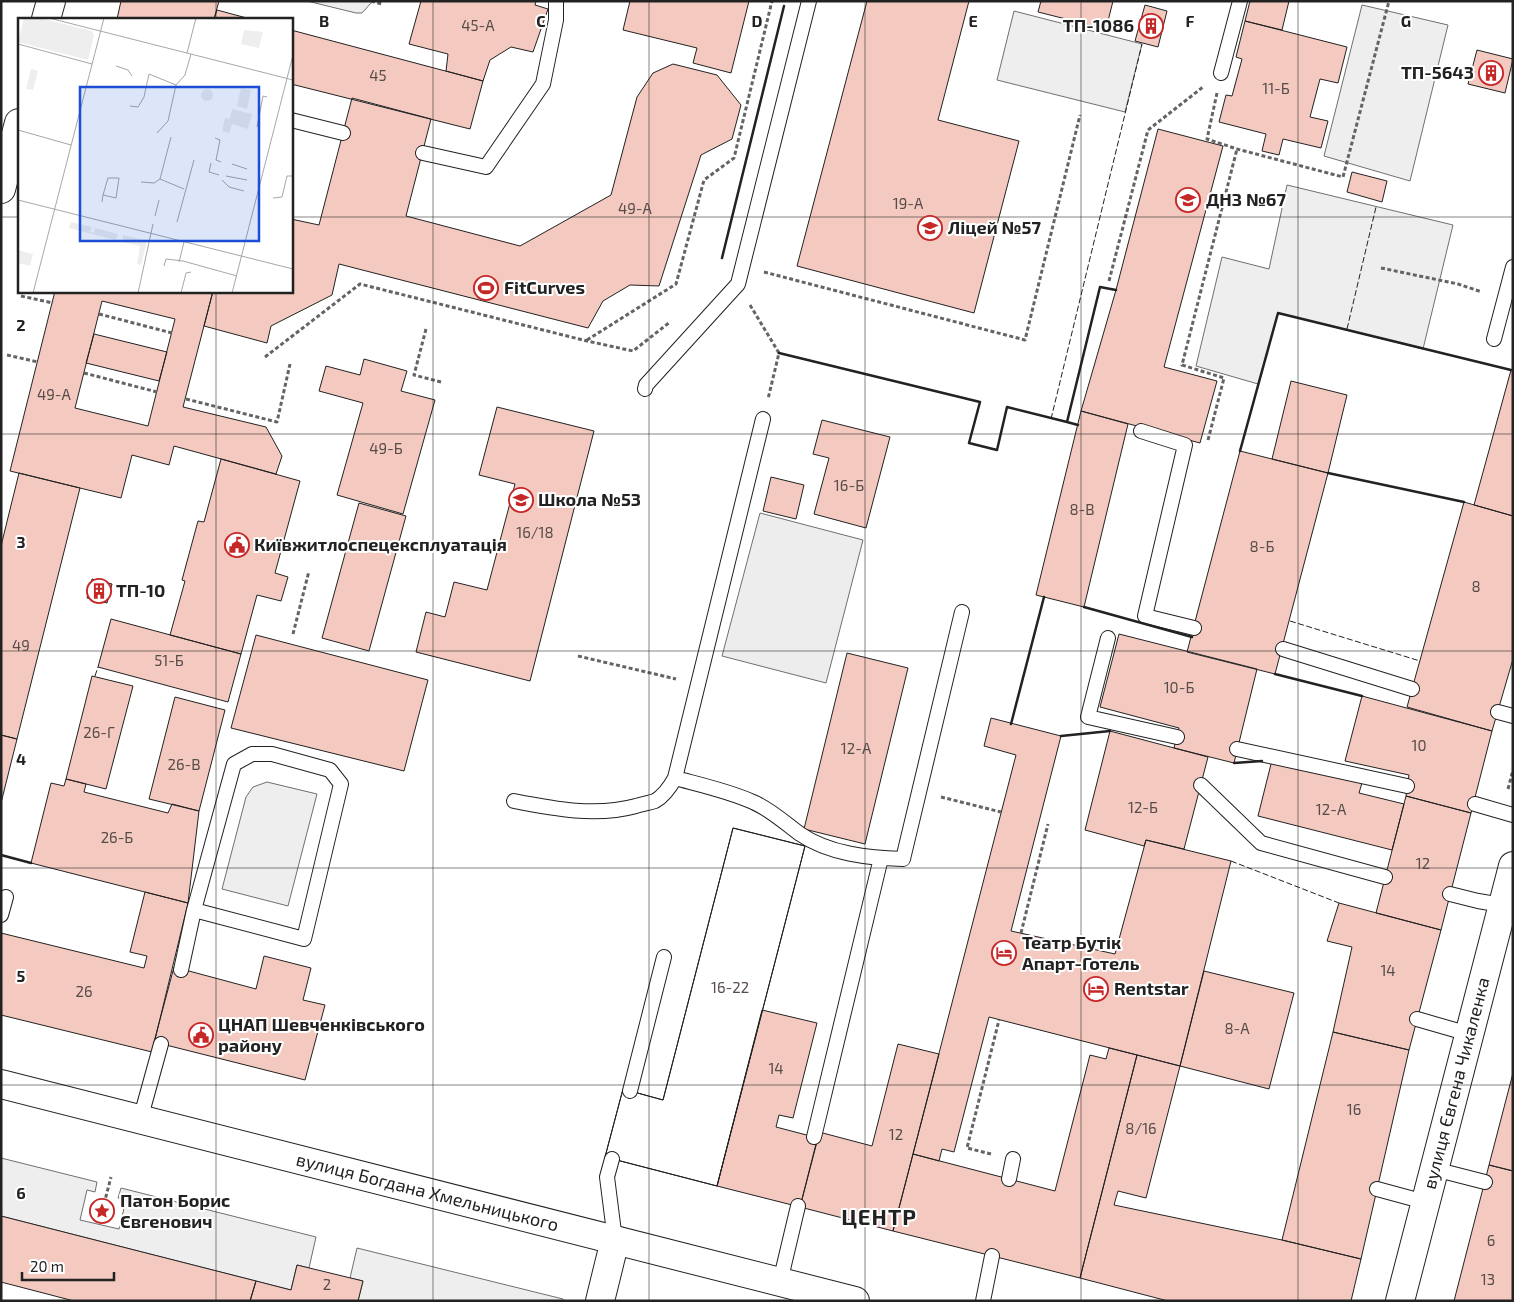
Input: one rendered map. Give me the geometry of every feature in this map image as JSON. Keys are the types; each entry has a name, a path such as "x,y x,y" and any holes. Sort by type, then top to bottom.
{"street":[{"path":"46,18 51,1"},
{"path":"1,189 18,127"},
{"name":"вулиця Євгена Чикаленка","path":"1400,1301 1469,1034 1508,906 1513,866"},
{"name":"вулиця Богдана Хмельницького","path":"1,1084 855,1301"},
{"path":"600,1301 615,1240"}],"lane":[{"path":"422,153 486,167 542,84 556,20 556,1"},
{"path":"645,389 646,385 738,284 809,1"},
{"path":"1221,73 1240,1"},
{"path":"292,120 343,133"},
{"path":"1494,339 1513,267"},
{"path":"514,801 585,812 622,810 655,801 668,790 676,778 764,419"},
{"path":"1141,431 1185,446 1145,616 1194,628"},
{"path":"676,778 753,802 783,820 800,834 827,848 881,858 903,859 962,612"},
{"path":"1108,638 1088,717 1177,737"},
{"path":"1283,649 1412,689"},
{"path":"1498,712 1513,716"},
{"path":"1237,749 1407,786"},
{"path":"181,970 194,910 234,764 252,754 272,754 330,770 341,784 304,939 194,910"},
{"path":"1201,785 1261,843 1385,877"},
{"path":"1475,804 1513,815"},
{"path":"814,1137 881,858"},
{"path":"1450,894 1508,906"},
{"path":"1,914 6,897"},
{"path":"630,1091 664,957"},
{"path":"1417,1019 1469,1034"},
{"path":"140,1120 161,1044"},
{"path":"612,1159 607,1177 615,1240"},
{"path":"1009,1179 1014,1159"},
{"path":"1434,1169 1485,1182"},
{"path":"1377,1189 1426,1202"},
{"path":"780,1282 798,1206"},
{"path":"983,1301 992,1256"}],"path":[{"path":"371,1 382,4"},
{"path":"587,341 676,284 704,180 734,158 772,1"},
{"path":"1221,73 1207,139 1237,149 1344,177 1389,1"},
{"path":"1109,281 1148,130 1221,73"},
{"path":"742,267 1025,340 1080,114"},
{"path":"1185,446 1205,451 1224,378 1182,365 1237,149"},
{"path":"1380,268 1458,284"},
{"path":"266,357 360,284 632,351"},
{"path":"738,284 779,353 764,419"},
{"path":"21,296 53,303"},
{"path":"99,314 172,332"},
{"path":"426,329 414,375 441,382"},
{"path":"7,355 38,362"},
{"path":"186,399 277,422 290,364"},
{"path":"84,373 157,392"},
{"path":"293,634 309,571"},
{"path":"578,656 699,685"},
{"path":"919,792 1001,812"},
{"path":"1021,933 1048,824"},
{"path":"999,1020 968,1148 1014,1159"},
{"path":"104,1204 111,1177"}],"shaded area":[{"path":"307,1 372,2 362,13 356,13"},
{"path":"1362,5 1448,25 1410,181 1324,156"},
{"path":"1014,11 1142,44 1125,112 997,80"},
{"path":"1287,185 1453,225 1423,349 1278,313 1258,384 1196,366 1222,257 1269,269"},
{"path":"760,513 863,540 826,683 722,656"},
{"path":"267,782 317,794 288,906 222,889 246,797 253,787"},
{"path":"1,1158 97,1182 95,1192 87,1190 80,1220 119,1229 126,1200 118,1198 121,1188 316,1237 309,1268 297,1265 291,1290 1,1216"},
{"path":"357,1248 563,1299 563,1301 358,1301 363,1281 350,1278"}],"building":[{"path":"121,1 219,1 214,18 117,18"},
{"path":"421,1 536,1 535,5 548,9 533,52 511,47 490,60 483,81 446,71 448,54 409,44"},
{"path":"630,1 749,1 731,73 693,63 697,48 623,30"},
{"path":"867,1 969,1 938,120 1019,141 974,313 797,266"},
{"path":"1041,1 1113,1 1106,29 1038,12"},
{"path":"1250,1 1289,1 1282,30 1245,21"},
{"name":"ТП-1086","path":"1145,5 1167,11 1158,47 1135,41"},
{"path":"217,10 247,18 214,18"},
{"path":"1245,21 1347,47 1338,83 1320,79 1310,117 1328,121 1321,148 1283,139 1279,155 1262,151 1266,134 1219,122 1226,95 1232,96 1242,59 1236,57"},
{"path":"292,30 483,81 470,129 292,84"},
{"name":"ТП-5643","path":"1477,50 1513,59 1505,93 1468,84"},
{"path":"673,64 717,75 741,105 732,139 701,155 659,286 630,285 603,301 588,328 339,264 332,295 271,326 267,343 204,326 213,292 292,292 292,219 319,225 352,98 431,119 406,216 520,246 611,195 637,97 653,73"},
{"path":"1158,129 1223,146 1164,367 1217,381 1200,443 1081,411 1116,290"},
{"path":"1352,172 1387,181 1382,202 1347,192"},
{"path":"55,292 213,292 183,407 266,427 282,456 276,474 174,446 169,465 132,455 121,498 10,471","holes":["102,301 175,319 148,426 75,408"]},
{"path":"94,334 167,352 159,381 86,363"},
{"path":"364,359 407,371 401,391 435,400 403,514 337,495 363,403 319,391 326,366 360,375"},
{"path":"1511,370 1513,371 1513,516 1474,505"},
{"path":"1291,381 1347,395 1328,473 1272,459"},
{"path":"497,407 594,431 530,681 416,652 426,612 445,617 454,582 487,590 515,484 479,475"},
{"path":"1081,411 1128,424 1084,607 1036,595"},
{"path":"822,420 890,437 866,528 814,514 829,458 813,454"},
{"path":"1240,451 1328,473 1275,674 1187,652"},
{"name":"Київжитлоспецексплуатація","path":"221,459 300,481 275,573 288,577 281,601 257,595 241,654 170,635 185,581 182,580 198,521 204,522"},
{"path":"19,473 80,488 17,739 1,735 1,546"},
{"path":"771,477 804,485 796,519 763,511"},
{"path":"1464,502 1513,516 1513,659 1492,731 1407,707"},
{"path":"359,503 406,516 369,651 322,638"},
{"name":"ТП-10","path":"92,579 112,584 107,603 87,598"},
{"path":"111,619 241,654 228,702 98,667"},
{"path":"1119,634 1257,669 1234,763 1174,748 1179,728 1100,707"},
{"path":"256,635 428,680 404,771 231,728"},
{"path":"847,653 908,668 865,844 804,829"},
{"path":"92,676 133,686 106,789 66,779"},
{"path":"1362,696 1492,731 1471,813 1406,796 1409,775 1345,761"},
{"path":"175,697 225,710 199,811 149,799"},
{"path":"991,718 1061,736 1011,931 1115,954 1146,840 1231,861 1180,1066 989,1017 954,1152 942,1149 939,1161 913,1154 1016,755 984,746"},
{"path":"1110,731 1208,757 1184,849 1146,840 1144,846 1085,830"},
{"path":"1,735 17,739 1,803"},
{"path":"1272,760 1362,783 1359,793 1404,804 1392,850 1258,816"},
{"path":"66,779 86,784 84,792 168,813 172,804 199,811 188,903 31,863 51,783 64,786"},
{"path":"1406,796 1471,813 1441,930 1376,913"},
{"path":"733,828 805,846 717,1186 605,1157 623,1089 663,1100"},
{"path":"733,828 805,846 717,1186 605,1157 623,1089 663,1100"},
{"path":"145,892 188,903 152,1052 1,1015 1,933 144,968 147,956 130,952"},
{"path":"1339,903 1441,930 1409,1050 1333,1032 1352,947 1327,941"},
{"path":"264,956 311,968 303,1000 325,1005 305,1080 154,1042 174,967 256,989"},
{"path":"1204,971 1294,993 1269,1089 1180,1066"},
{"path":"762,1010 817,1023 793,1118 779,1115 776,1127 818,1138 800,1207 717,1186"},
{"path":"1333,1032 1409,1050 1361,1259 1282,1240"},
{"path":"898,1044 939,1054 893,1231 800,1207 819,1132 872,1146"},
{"path":"1109,1048 1137,1055 1080,1278 893,1231 913,1154 1055,1191 1090,1055 1106,1059"},
{"path":"1137,1055 1180,1066 1146,1198 1118,1191 1114,1205 1282,1240 1361,1259 1351,1301 1168,1301 1080,1278"},
{"path":"1513,1073 1513,1171 1489,1165"},
{"path":"1489,1165 1513,1171 1513,1301 1454,1301"},
{"path":"1,1216 256,1281 250,1301 74,1301 1,1282"},
{"path":"297,1265 363,1281 358,1301 250,1301 256,1281 291,1290"}],"fence":[{"path":"1051,419 1142,44"},
{"path":"1347,329 1376,207"},
{"path":"1290,621 1420,661"},
{"path":"95,676 98,667"},
{"path":"1231,861 1339,903"}],"wall":[{"path":"722,258 784,6"},
{"path":"1078,425 1067,422 1100,287 1116,290"},
{"path":"1240,451 1278,313 1511,370"},
{"path":"779,353 980,402 969,443 997,450 1007,407 1067,422"},
{"path":"1328,473 1464,502"},
{"path":"1011,724 1044,597"},
{"path":"1084,607 1192,637"},
{"path":"1275,674 1362,696"},
{"path":"1061,736 1110,731"},
{"path":"1234,763 1262,761"},
{"path":"1,855 31,863"}],"place":[{"name":"ТП-1086","path":"1151,26"},
{"name":"ТП-5643","path":"1491,73"},
{"name":"ДНЗ №67","path":"1188,200"},
{"name":"Ліцей №57","path":"930,228"},
{"name":"FitCurves","path":"486,288"},
{"name":"Школа №53","path":"521,500"},
{"name":"Київжитлоспецексплуатація","path":"237,545"},
{"name":"ТП-10","path":"99,591"},
{"name":"Театр Бутік Апарт-Готель","path":"1004,953"},
{"name":"Rentstar","path":"1096,989"},
{"name":"ЦНАП Шевченківського району","path":"201,1035"},
{"name":"Патон Борис Євгенович","path":"102,1211"}],"district":[{"name":"ЦЕНТР","path":"879,1217"}]}
